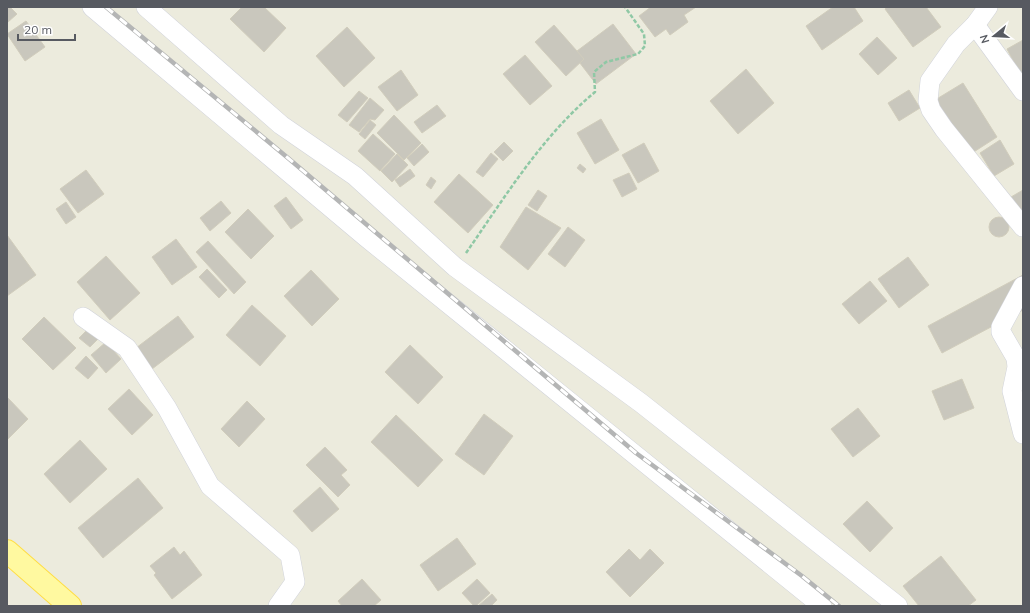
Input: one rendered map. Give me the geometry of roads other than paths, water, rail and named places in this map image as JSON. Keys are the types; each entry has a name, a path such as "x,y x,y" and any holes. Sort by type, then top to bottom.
{"main road":[{"path":"7,551 70,606"}],"street":[{"path":"92,7 367,238 822,606"},
{"path":"146,7 281,125 355,176 455,268 642,403 898,606"},
{"path":"988,7 975,25 956,44 930,81 928,101 931,110 944,129 1023,227"},
{"path":"975,25 1023,91"},
{"path":"1023,286 1001,327 1001,332 1016,358 1017,367 1012,391 1023,434"},
{"path":"83,317 127,348 167,408 210,486 290,555 295,582 278,606"}],"railway":[{"path":"106,7 288,158 636,453 802,576 839,606"}]}
